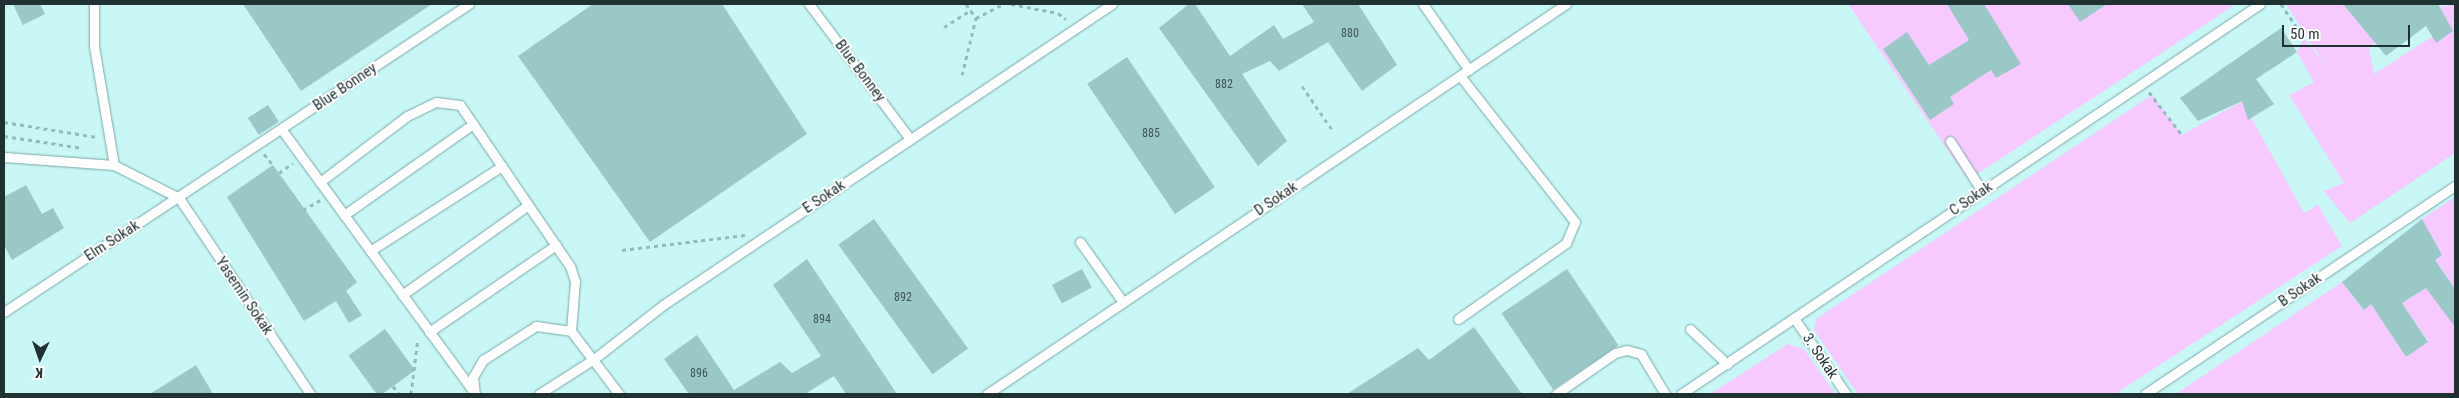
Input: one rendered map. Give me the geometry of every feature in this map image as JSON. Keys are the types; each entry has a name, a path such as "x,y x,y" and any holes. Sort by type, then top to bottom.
{"lane":[{"path":"94,4 94,46 114,165"},
{"name":"Blue Bonney","path":"221,170 469,4"},
{"name":"Blue Bonney","path":"809,4 910,139"},
{"name":"E Sokak","path":"539,394 594,359 663,305 1112,4"},
{"path":"1423,4 1469,70"},
{"name":"D Sokak","path":"987,394 1566,4"},
{"name":"C Sokak","path":"1681,394 2260,4"},
{"path":"1458,319 1566,243 1576,222 1460,76"},
{"path":"320,182 407,116 436,102 460,105 556,245 574,281 571,332"},
{"path":"344,215 473,124"},
{"path":"282,130 475,394"},
{"path":"1950,140 1982,191"},
{"path":"4,156 114,165 179,198"},
{"path":"370,251 502,166"},
{"name":"Elm Sokak","path":"4,312 221,170"},
{"name":"B Sokak","path":"2145,394 2455,186"},
{"name":"Yasemin Sokak","path":"179,198 310,394"},
{"path":"402,295 528,205"},
{"path":"1080,242 1123,302"},
{"path":"429,332 556,245"},
{"name":"3. Sokak","path":"1794,318 1846,394"},
{"path":"475,394 474,377 483,360 536,326 571,332 594,359 618,394"},
{"path":"1690,329 1727,364"},
{"path":"1556,394 1615,353 1628,350 1641,354 1665,394"}],"path":[{"path":"966,4 976,18"},
{"path":"962,75 976,18 1003,4"},
{"path":"1011,4 1058,13 1077,27"},
{"path":"2281,4 2304,38"},
{"path":"944,27 970,10"},
{"path":"2146,81 2144,86 2182,135"},
{"path":"1302,86 1333,131"},
{"path":"4,122 97,138 98,144"},
{"path":"4,136 89,149"},
{"path":"303,210 330,195"},
{"path":"622,250 742,235 763,238"},
{"path":"411,394 420,319"},
{"path":"393,386 399,394"}],"shaded area":[{"path":"1848,4 2236,4 1968,180"},
{"path":"2286,4 2343,4 2375,43 2369,47 2374,74 2449,26 2440,7 2455,4 2455,153 2350,223 2324,191 2344,183 2289,95 2314,82 2297,52 2304,38 2325,65"},
{"path":"2152,95 2182,135 2242,101 2304,213 2318,205 2342,246 2115,394 1858,394 1814,330 1816,319"},
{"path":"2455,197 2455,289 2435,260 2441,255 2422,219"},
{"path":"2342,282 2363,310 2371,304 2406,357 2428,341 2402,303 2426,288 2455,322 2455,394 2176,394"},
{"path":"1788,344 1804,349 1835,394 1710,394"}],"building":[{"path":"13,4 40,4 45,14 23,25"},
{"path":"243,4 432,4 301,91"},
{"path":"593,4 722,4 807,134 650,242 518,56"},
{"path":"1189,4 1195,4 1230,56 1274,25 1283,39 1314,22 1302,4 1358,4 1397,65 1362,91 1328,42 1279,71 1270,61 1242,74 1287,141 1258,166 1159,28"},
{"path":"1947,4 1984,4 2021,64 1996,78 1991,70 1950,97 1954,104 1930,120 1883,49 1907,32 1929,65 1969,40"},
{"path":"2068,4 2107,4 2080,22"},
{"path":"2343,4 2438,4 2453,31 2436,43 2426,26 2386,56"},
{"path":"2281,28 2297,52 2256,79 2274,104 2248,120 2242,101 2198,121 2180,98"},
{"path":"1127,57 1215,187 1175,214 1087,84"},
{"path":"268,105 279,122 259,135 248,118"},
{"path":"273,165 357,282 346,291 362,315 349,323 336,301 304,321 227,197"},
{"path":"26,185 42,214 53,208 64,228 12,260 4,245 4,197"},
{"path":"874,219 968,348 932,374 838,245"},
{"path":"2422,219 2442,255 2435,260 2455,289 2455,327 2426,288 2402,303 2428,342 2406,357 2371,304 2364,310 2342,282"},
{"path":"807,259 897,394 846,394 834,376 805,394 689,394 664,359 697,335 734,390 780,362 792,373 821,356 773,285"},
{"path":"1082,269 1092,288 1062,304 1052,285"},
{"path":"1567,269 1618,345 1553,389 1502,313"},
{"path":"1474,327 1522,394 1347,394 1418,348 1429,360"},
{"path":"385,329 415,370 382,394 377,394 349,355"},
{"path":"196,365 213,394 150,394"}]}
